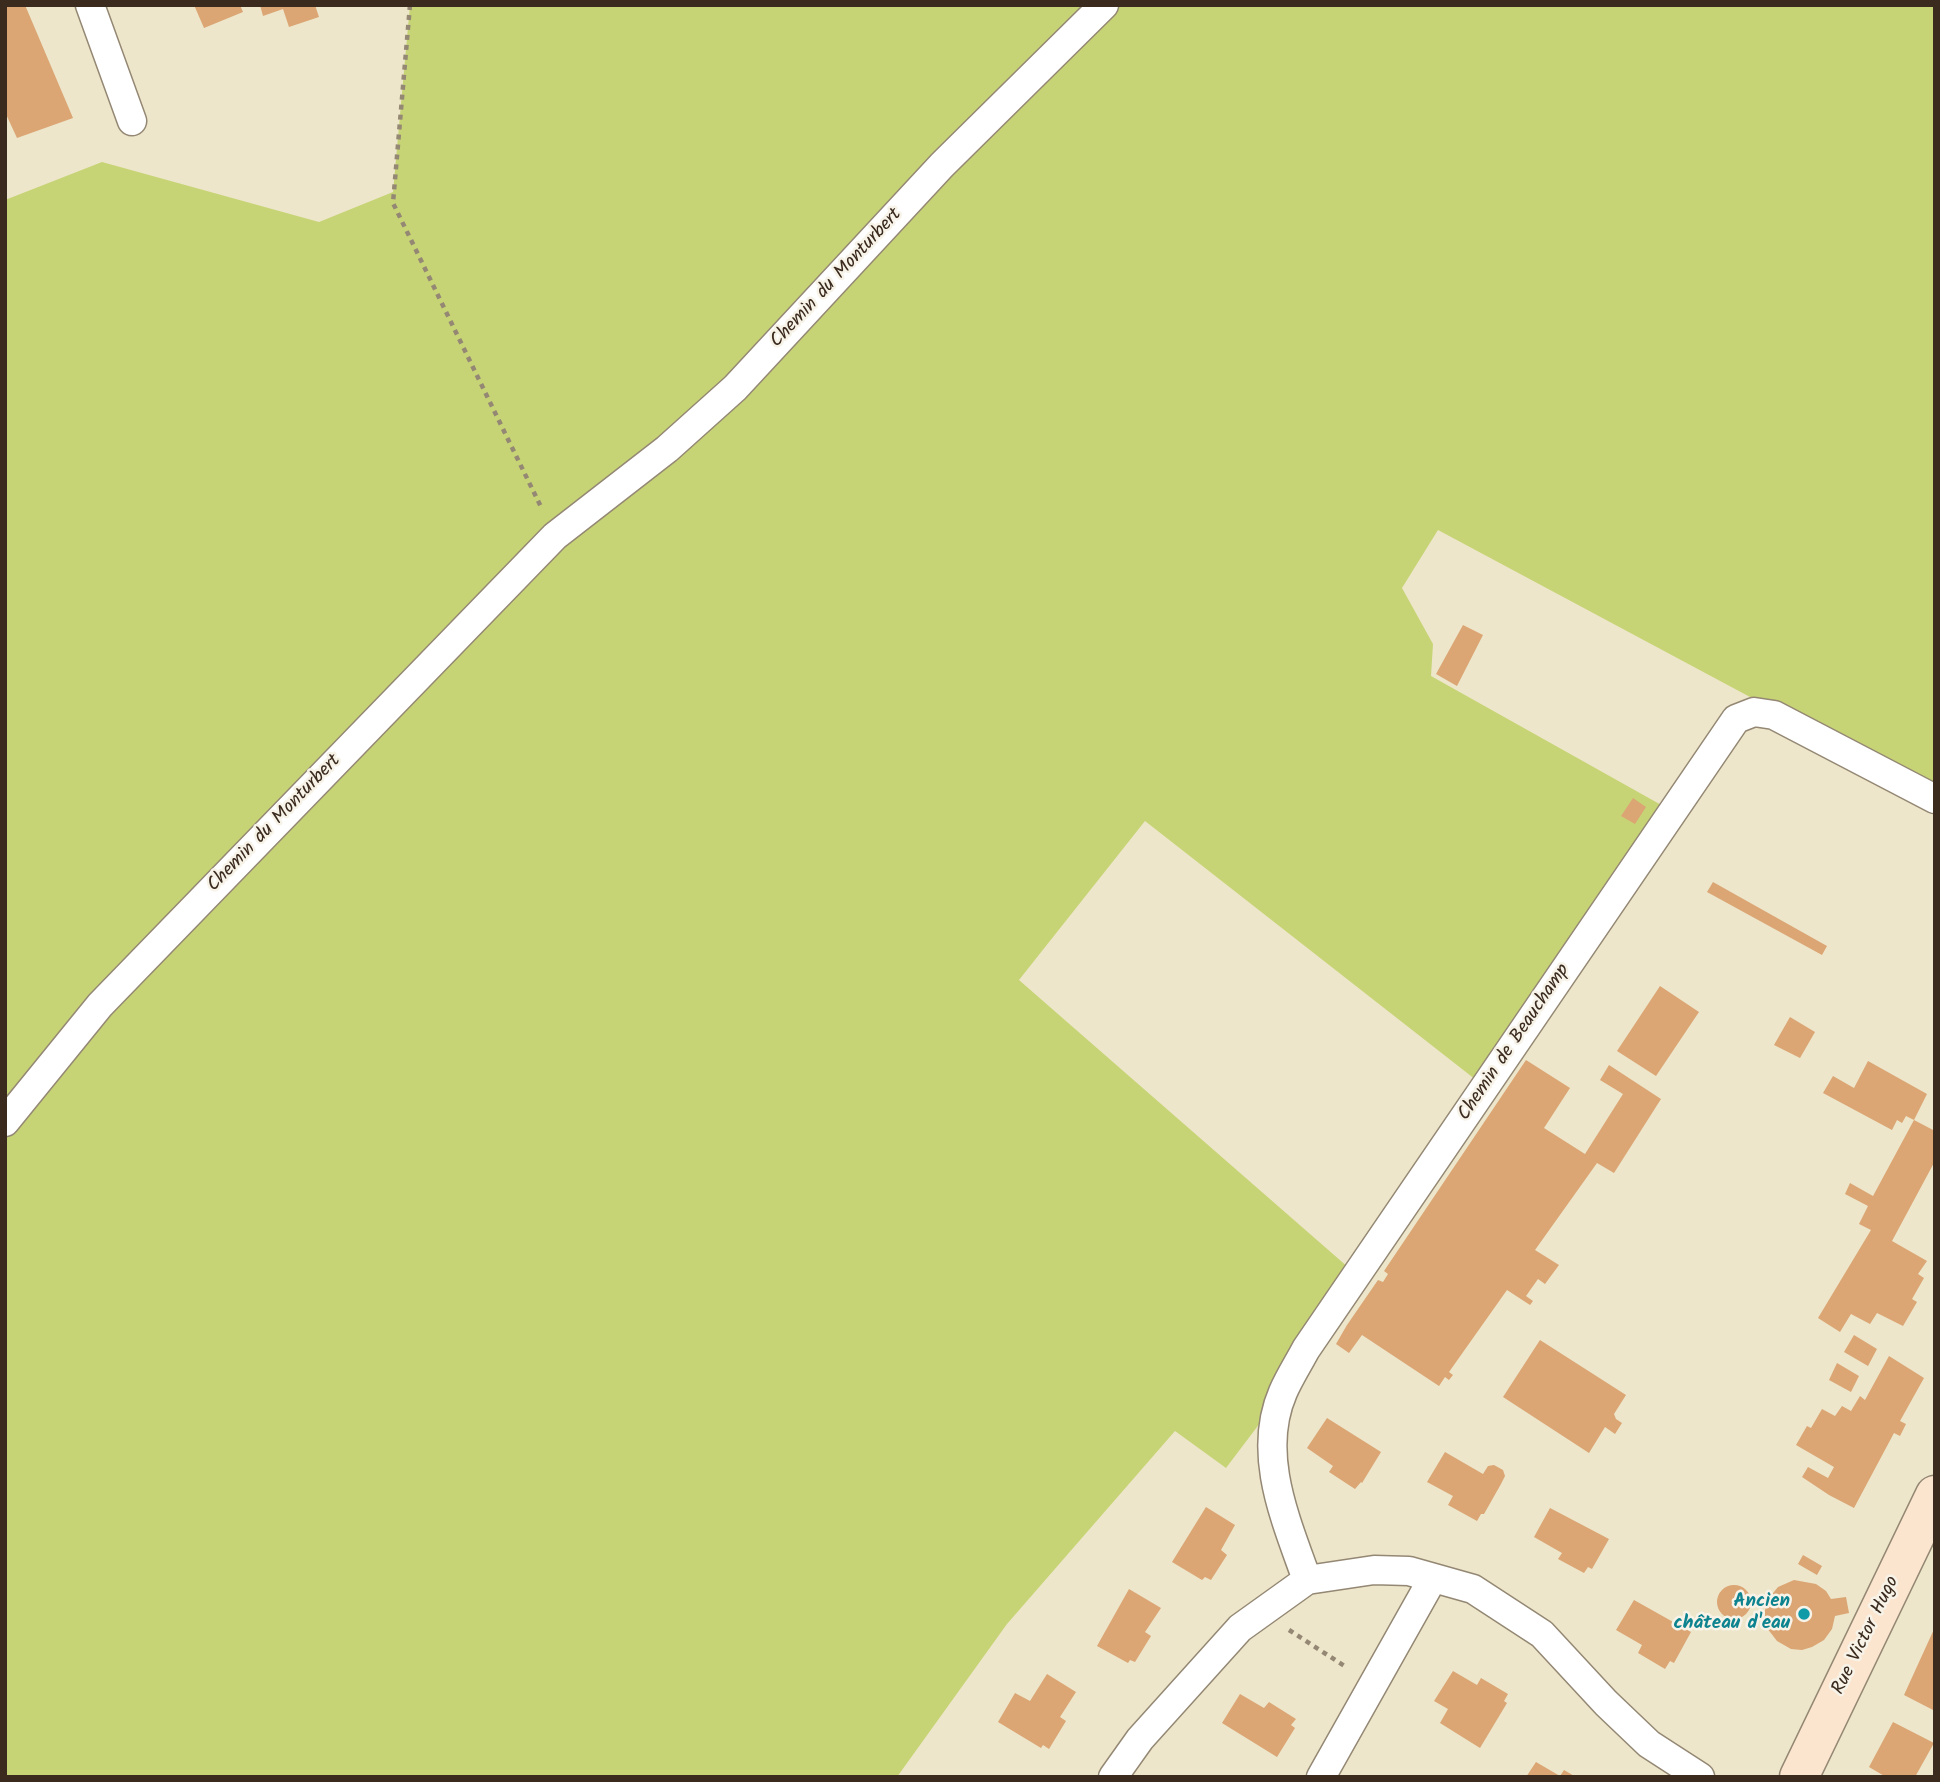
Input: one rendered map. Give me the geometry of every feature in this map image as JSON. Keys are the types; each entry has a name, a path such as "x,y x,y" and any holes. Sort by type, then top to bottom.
{"main road":[{"name":"Rue Victor Hugo","path":"1799,1777 1935,1495"}],"street":[{"path":"90,5 132,121"},
{"name":"Chemin du Monturbert","path":"5,1122 100,1005 555,536 667,449 735,388 942,165 1104,5"},
{"name":"Chemin de Beauchamp","path":"1307,1580 1278,1496 1272,1453 1275,1420 1282,1394 1306,1349 1736,719 1754,712 1774,715 1935,799"},
{"path":"1113,1777 1140,1739 1240,1628 1307,1580 1374,1570 1409,1571 1473,1589 1542,1634 1606,1703 1649,1744 1700,1777"},
{"path":"1321,1777 1433,1578"}],"path":[{"path":"410,5 393,202 555,536"},
{"path":"1262,1612 1373,1684"}],"green space":[{"path":"410,5 1935,5 1935,796 1438,530 1402,588 1433,644 1431,676 1672,811 1485,1087 1145,821 1019,980 1357,1275 1282,1394 1226,1468 1175,1431 1007,1624 897,1777 5,1777 5,200 102,162 319,222 393,192"}],"building":[{"path":"5,5 25,5 73,118 17,138 5,112"},
{"path":"194,5 240,5 243,12 204,28"},
{"path":"260,5 315,5 319,17 289,27 283,9 263,16"},
{"path":"1463,625 1483,635 1457,686 1436,674"},
{"path":"1633,798 1646,807 1635,824 1621,816"},
{"path":"1713,882 1827,946 1822,955 1707,892"},
{"path":"1660,986 1699,1012 1656,1076 1617,1051"},
{"path":"1790,1017 1815,1032 1800,1058 1774,1045"},
{"path":"1526,1060 1570,1088 1544,1128 1585,1154 1623,1094 1600,1080 1609,1065 1661,1099 1614,1173 1597,1163 1535,1250 1559,1265 1545,1284 1538,1279 1526,1296 1533,1301 1530,1305 1507,1290 1449,1372 1453,1375 1449,1380 1445,1377 1439,1386 1362,1335 1349,1353 1336,1344 1347,1325 1378,1280 1383,1282 1388,1274 1384,1271"},
{"path":"1868,1061 1927,1094 1914,1120 1906,1116 1902,1123 1897,1120 1892,1130 1823,1093 1833,1076 1854,1088"},
{"path":"1914,1120 1935,1131 1935,1161 1892,1241 1927,1261 1918,1274 1924,1278 1912,1299 1917,1302 1903,1326 1877,1313 1870,1324 1851,1314 1840,1332 1818,1318 1871,1230 1859,1224 1868,1206 1845,1194 1850,1183 1873,1196"},
{"path":"1854,1335 1877,1349 1868,1366 1844,1352"},
{"path":"1540,1340 1626,1395 1614,1414 1622,1423 1615,1434 1605,1427 1589,1453 1503,1397"},
{"path":"1889,1356 1924,1378 1900,1421 1906,1424 1900,1436 1894,1433 1854,1508 1802,1477 1808,1467 1828,1478 1834,1467 1796,1445 1807,1426 1811,1428 1822,1409 1835,1416 1842,1406 1851,1411 1860,1396 1865,1400"},
{"path":"1837,1363 1859,1376 1851,1392 1829,1380"},
{"path":"1327,1418 1381,1452 1362,1483 1355,1489 1329,1472 1333,1466 1307,1448"},
{"path":"1445,1452 1483,1474 1488,1466 1494,1465 1503,1470 1505,1476 1501,1484 1477,1521 1448,1505 1453,1496 1427,1482"},
{"path":"1206,1507 1235,1525 1221,1550 1227,1555 1211,1580 1205,1577 1202,1580 1172,1562"},
{"path":"1550,1508 1609,1539 1592,1569 1588,1567 1584,1573 1558,1559 1562,1553 1534,1537"},
{"path":"1803,1555 1822,1566 1817,1575 1798,1564"},
{"name":"Ancien château d'eau","path":"1794,1580 1816,1584 1826,1591 1831,1599 1846,1597 1849,1613 1835,1616 1832,1629 1824,1640 1802,1650 1791,1649 1777,1641 1767,1628 1765,1620 1769,1598 1778,1587"},
{"path":"1734,1585 1746,1590 1751,1602 1746,1614 1734,1619 1722,1614 1717,1602 1722,1590"},
{"path":"1129,1589 1161,1608 1145,1632 1151,1636 1135,1662 1130,1660 1128,1663 1097,1646"},
{"path":"1634,1600 1691,1632 1674,1663 1670,1661 1665,1669 1638,1653 1642,1645 1616,1630"},
{"path":"1935,1627 1935,1711 1904,1695"},
{"path":"1453,1671 1477,1685 1481,1678 1508,1694 1504,1701 1507,1703 1480,1748 1440,1723 1448,1709 1434,1701"},
{"path":"1047,1674 1076,1692 1060,1717 1066,1721 1049,1749 1043,1745 1041,1748 998,1722 1015,1693 1030,1701"},
{"path":"1240,1694 1264,1708 1269,1702 1296,1719 1291,1725 1295,1728 1277,1757 1222,1723"},
{"path":"1893,1722 1934,1743 1915,1777 1886,1777 1869,1767"},
{"path":"1536,1762 1560,1776 1564,1770 1576,1777 1526,1777"}],"place":[{"name":"Ancien château d'eau","path":"1804,1614"}]}
